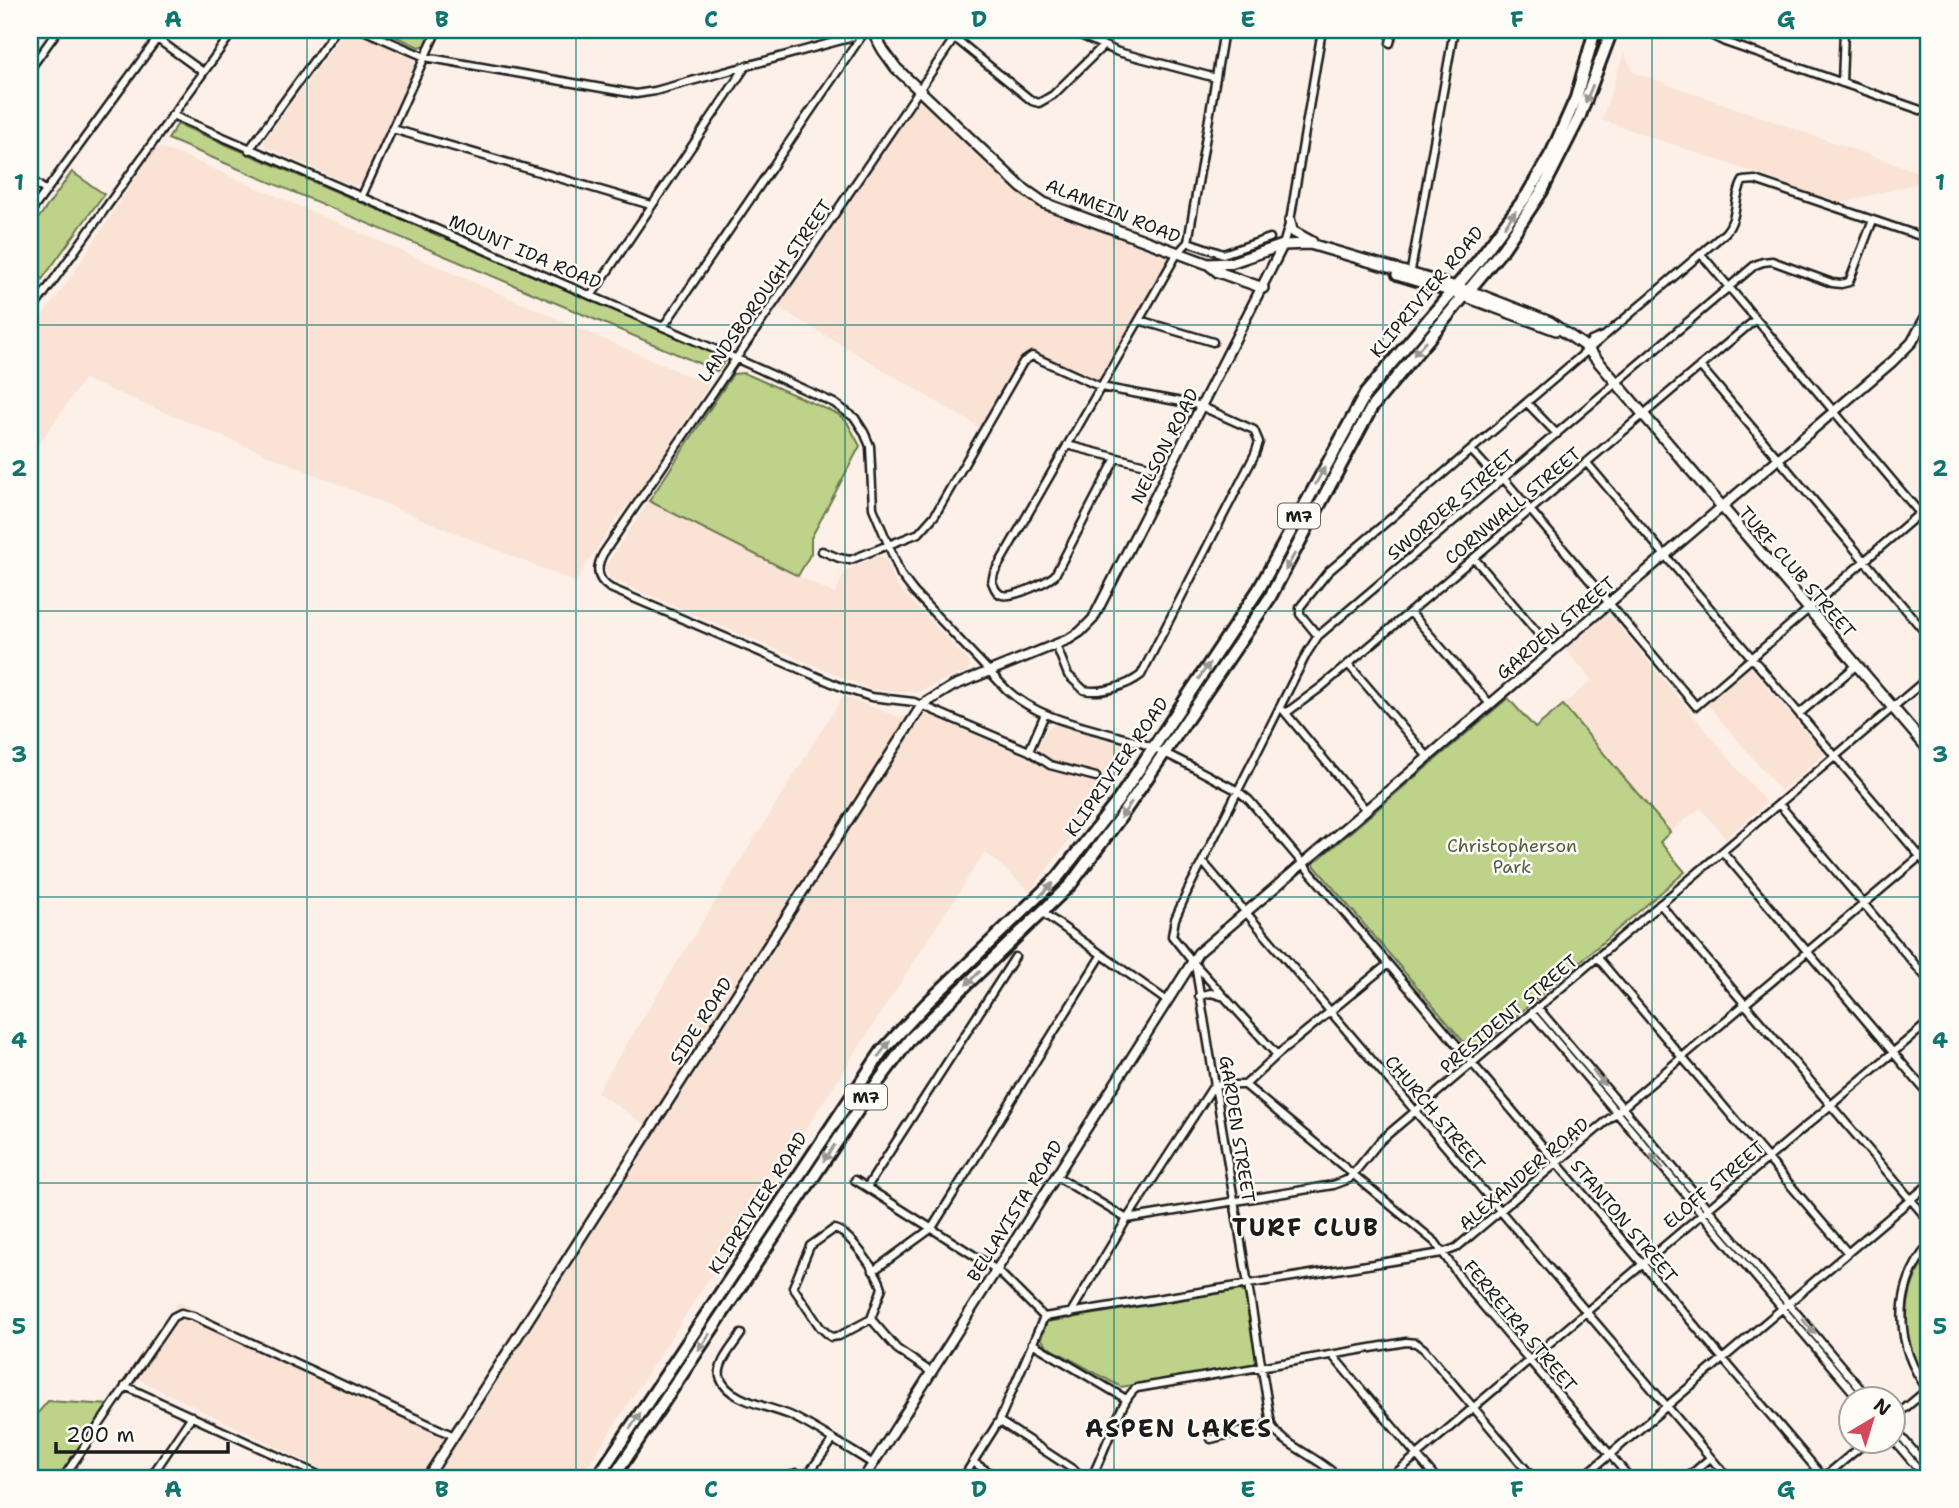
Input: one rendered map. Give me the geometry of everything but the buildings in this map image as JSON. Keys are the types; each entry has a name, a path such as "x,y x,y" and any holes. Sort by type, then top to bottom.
{"main road":[{"name":"KLIPRIVIER ROAD","path":"1461,291 1552,152 1576,98 1595,30"},
{"name":"KLIPRIVIER ROAD","path":"613,1478 898,1053 932,1017 1043,913 1093,857 1259,589 1366,393 1521,224 1554,170 1590,93 1612,30"},
{"name":"ALAMEIN ROAD","path":"867,32 888,59 1021,187 1038,199 1208,264 1230,263 1283,245"},
{"path":"1290,221 1292,231 1325,248"},
{"path":"1283,245 1307,243 1325,248"},
{"name":"TURF CLUB STREET","path":"1325,248 1381,270 1461,291 1544,320 1575,337 1643,413 1929,750"},
{"path":"1208,264 1218,272 1263,288"},
{"name":"KLIPRIVIER ROAD","path":"597,1478 882,1051 926,1003 1058,877 1159,751"}],"street":[{"path":"30,69 58,30"},
{"path":"145,30 203,72"},
{"path":"30,313 234,30"},
{"path":"249,150 336,30"},
{"path":"363,30 425,58 636,94 867,32"},
{"path":"361,198 437,30"},
{"name":"LANDSBOROUGH STREET","path":"922,705 871,697 846,689 610,588 602,581 598,563 960,30"},
{"path":"1069,30 1102,46 1134,57 1216,78"},
{"path":"1116,458 1055,575 1018,593 999,593 992,582 994,573 1177,254 1188,242 1224,30"},
{"path":"1283,245 1290,221 1322,30"},
{"path":"1391,43 1393,30"},
{"path":"1410,276 1454,30"},
{"path":"1701,30 1725,42 1929,113"},
{"path":"1842,83 1844,30"},
{"path":"663,327 867,32"},
{"path":"30,213 157,38"},
{"path":"955,38 1035,103 1048,99 1102,46"},
{"path":"591,296 746,66"},
{"name":"MOUNT IDA ROAD","path":"172,115 834,402 860,425"},
{"path":"393,129 651,205"},
{"path":"30,179 46,191"},
{"path":"1318,636 1300,614 1300,607 1334,565 1732,224 1742,181 1755,180 1929,239"},
{"name":"SWORDER STREET","path":"1193,962 1174,939 1172,930 1178,911 1237,792 1283,710 1307,653 1318,636 1755,265 1767,261 1832,283 1847,283 1853,275 1873,220"},
{"path":"1188,242 1223,254 1270,238"},
{"name":"NELSON ROAD","path":"1056,645 1080,632 1097,613 1283,245"},
{"path":"1700,254 1929,524"},
{"name":"GARDEN STREET","path":"1271,1424 1193,962 1205,946 1907,349 1929,311"},
{"name":"CORNWALL STREET","path":"1283,710 1348,664 1756,319"},
{"path":"1139,320 1213,342"},
{"path":"822,551 850,560 919,533 931,522 1023,362 1035,356 1101,387 1202,407 1252,428 1257,433 1259,442 1255,454 1141,675 1132,681 1103,690 1084,690 1068,675 1056,645"},
{"path":"1700,366 1929,637"},
{"path":"1527,402 1557,434"},
{"name":"STANTON STREET","path":"860,425 871,453 872,504 898,570 908,585 989,671 1030,708 1159,751 1237,792 1252,804 1823,1478"},
{"path":"1067,446 1153,467"},
{"path":"1471,450 1530,509 1696,706 1920,513"},
{"path":"1586,462 1929,867"},
{"path":"1474,558 1553,651"},
{"path":"1410,612 1490,704"},
{"name":"SIDE ROAD","path":"427,1478 922,705 953,686 1056,645"},
{"path":"1348,664 1428,757"},
{"path":"1800,713 1857,666"},
{"name":"PRESIDENT STREET","path":"1127,1219 1333,1185 1349,1180 1380,1141 1929,677"},
{"path":"922,705 1029,751 1049,765 1096,777"},
{"path":"1283,710 1366,810"},
{"path":"1029,751 1045,714"},
{"path":"1779,804 1929,981"},
{"name":"ALEXANDER ROAD","path":"1044,1317 1442,1252 1464,1243 1929,849"},
{"path":"1723,852 1929,1095"},
{"name":"CHURCH STREET","path":"1203,862 1728,1478"},
{"path":"1660,904 1929,1222"},
{"path":"1043,913 1167,1001"},
{"path":"873,1271 932,1227 1101,956"},
{"path":"867,1187 1015,957"},
{"path":"1597,957 1848,1253"},
{"path":"1193,962 1277,1055"},
{"name":"BELLAVISTA ROAD","path":"864,1478 1193,962"},
{"path":"1070,1314 1127,1219 1214,1085 1245,1085 1277,1055 1388,964"},
{"path":"1199,996 1214,993 1229,1001"},
{"path":"1538,1008 1624,1108 1743,1262 1848,1386"},
{"path":"1532,1013 1618,1114 1750,1257 1859,1386"},
{"name":"ELOFF STREET","path":"1390,1478 1929,1022"},
{"path":"1574,1063 1581,1057"},
{"name":"FERREIRA STREET","path":"1245,1085 1430,1238 1467,1287 1630,1478"},
{"path":"1056,1175 1127,1219"},
{"path":"855,1180 996,1270 1044,1317 999,1421 963,1478"},
{"path":"1582,1478 1929,1184"},
{"path":"834,1230 840,1230 846,1235 873,1271 882,1288 871,1319 839,1336 831,1337 820,1327 793,1287 810,1246 834,1230"},
{"path":"1906,1408 1929,1390 1909,1358 1902,1321 1906,1285 1916,1262 1929,1245"},
{"path":"1743,1262 1750,1257"},
{"path":"63,1478 173,1317 181,1313 193,1316 454,1436"},
{"path":"871,1319 897,1349 931,1372"},
{"path":"741,1334 722,1364 720,1375 724,1384 761,1407 793,1416 873,1464"},
{"path":"1091,1478 1131,1390 1406,1342 1416,1343 1424,1349 1533,1478"},
{"path":"1032,1343 1126,1399"},
{"path":"1333,1356 1436,1478"},
{"path":"1835,1371 1842,1366"},
{"path":"125,1386 326,1478"},
{"path":"150,1478 192,1416"},
{"path":"999,1421 1086,1478"},
{"path":"1211,1439 1271,1424 1279,1436 1323,1463 1339,1478"},
{"path":"786,1478 796,1473 805,1478 833,1440"},
{"path":"1906,1446 1926,1478"},
{"path":"1906,1451 1929,1469"},
{"path":"1823,1478 1849,1456"},
{"path":"1687,1478 1710,1458"},
{"path":"973,1462 998,1478"},
{"path":"157,1469 172,1478"}],"shaded area":[{"path":"352,30 413,58 415,66 362,183 354,186 266,147 264,141 344,32"},
{"path":"1624,53 1633,72 1929,176 1929,180 1841,203 1602,120"},
{"path":"919,98 1033,203 1170,256 1096,385 1030,351 979,427 778,307"},
{"path":"156,147 184,156 709,385 575,582 84,379 30,457 30,333 66,284"},
{"path":"649,501 835,594 846,570 878,556 882,557 886,560 896,585 970,663 968,671 917,692 872,690 609,578 605,567"},
{"path":"1608,613 1766,803 1726,838 1700,808 1670,832 1563,705 1592,680 1566,650"},
{"path":"1750,667 1824,754 1781,791 1707,704"},
{"path":"843,696 901,718 930,714 1032,760 1047,728 1058,725 1122,745 1098,802 1030,891 985,852 580,1478 340,1478 132,1376 178,1302 451,1430 645,1125 597,1092"}],"green space":[{"path":"381,30 433,30 426,45 419,47"},
{"path":"177,125 727,359 717,371 168,139"},
{"path":"72,172 104,194 30,296 30,230"},
{"path":"744,373 838,414 847,422 860,446 811,538 811,553 798,576 649,501 733,374"},
{"name":"Christopherson Park","path":"1508,698 1535,728 1563,705 1670,832 1660,842 1685,872 1473,1053 1313,864"},
{"path":"1929,1254 1929,1384 1912,1353 1907,1319 1913,1285"},
{"path":"1240,1290 1247,1295 1257,1359 1253,1365 1121,1387 1048,1347 1041,1339 1047,1322"},
{"path":"48,1401 109,1405 58,1478 30,1478 30,1422"}],"district":[{"name":"TURF CLUB","path":"1306,1228"},
{"name":"ASPEN LAKES","path":"1179,1429"}]}
